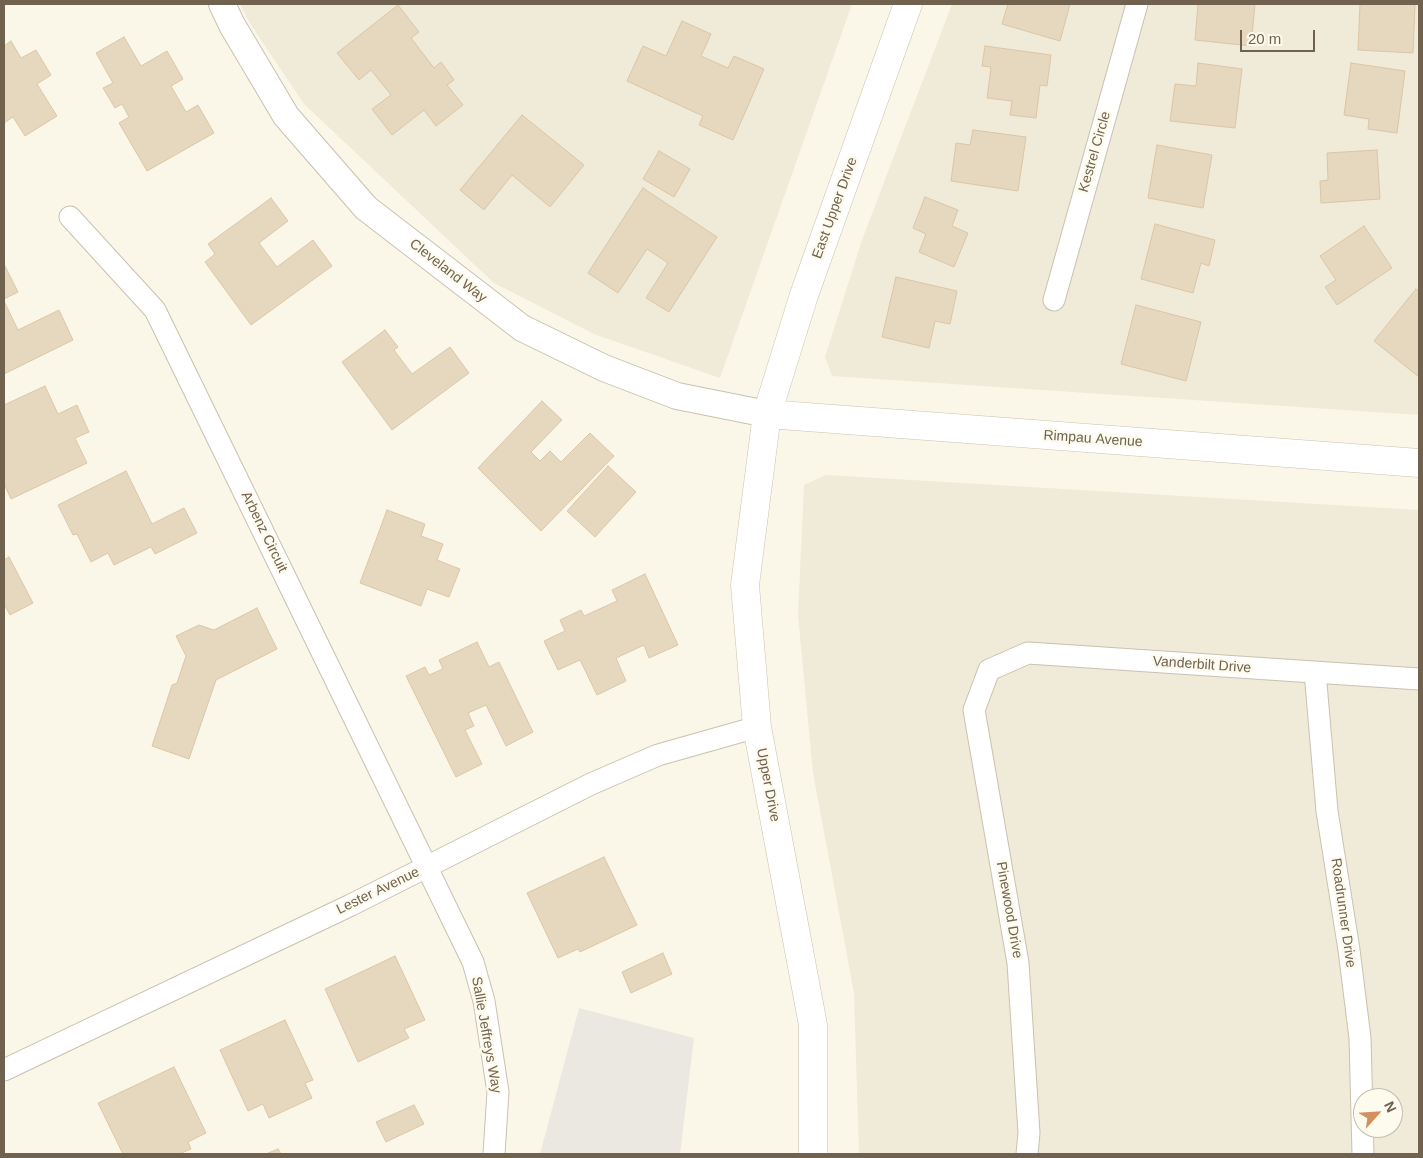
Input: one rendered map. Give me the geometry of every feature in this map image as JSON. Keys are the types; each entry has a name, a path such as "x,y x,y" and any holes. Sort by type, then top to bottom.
{"main road":[{"name":"East Upper Drive","path":"767,414 804,295 908,4"},
{"name":"Rimpau Avenue","path":"767,414 1419,464"},
{"name":"Upper Drive","path":"767,414 744,585 757,727 813,1025 813,1154"}],"street":[{"name":"Cleveland Way","path":"222,4 232,25 286,116 366,208 522,328 604,368 677,396 767,414"},
{"name":"Kestrel Circle","path":"1054,300 1137,4"},
{"name":"Arbenz Circuit","path":"70,217 155,310 428,867"},
{"name":"Vanderbilt Drive","path":"989,670 1028,653 1419,679"},
{"name":"Pinewood Drive","path":"989,670 974,710 1018,963 1029,1133 1027,1154"},
{"name":"Roadrunner Drive","path":"1314,672 1327,811 1349,950 1360,1038 1363,1154"},
{"name":"Lester Avenue","path":"4,1070 342,909 591,784 658,755 757,727"},
{"name":"Sallie Jeffreys Way","path":"428,867 473,962 484,1001 498,1092 494,1154"}],"shaded area":[{"path":"240,4 852,4 720,378 594,334 494,283 304,104 249,22"},
{"path":"952,4 1419,4 1419,415 832,376 825,357 862,240"},
{"path":"826,475 1419,510 1419,1154 859,1154 854,993 813,773 798,615 804,485"},
{"path":"579,1008 694,1038 680,1154 540,1154"}],"building":[{"path":"1008,4 1070,4 1060,41 1002,24"},
{"path":"1198,4 1255,4 1251,46 1195,40"},
{"path":"1360,4 1415,4 1413,53 1358,50"},
{"path":"398,5 419,32 411,38 434,68 441,62 454,80 447,85 463,105 436,126 424,110 392,135 372,109 391,95 371,70 359,80 337,53"},
{"path":"682,21 711,34 701,56 728,68 734,56 764,69 733,140 699,125 703,116 627,81 643,46 666,56"},
{"path":"124,37 141,66 167,51 183,79 171,86 186,112 198,105 214,133 147,171 119,123 129,117 122,104 115,108 103,88 113,83 96,53"},
{"path":"11,41 21,58 36,50 51,75 37,84 57,116 25,136 13,117 4,123 4,46"},
{"path":"985,46 1051,55 1047,86 1040,85 1036,118 1010,115 1012,101 987,98 991,67 982,66"},
{"path":"1198,63 1242,69 1235,128 1170,121 1175,84 1196,86"},
{"path":"1351,63 1405,71 1397,133 1368,129 1369,119 1344,115"},
{"path":"522,115 584,165 550,207 512,175 484,210 460,190"},
{"path":"973,130 1026,137 1018,191 951,181 956,143 970,145"},
{"path":"1157,145 1212,155 1203,208 1148,198"},
{"path":"1377,150 1380,199 1321,203 1320,181 1328,180 1327,153"},
{"path":"659,151 690,169 674,197 643,179"},
{"path":"643,188 717,237 669,312 646,298 668,263 647,249 618,293 588,273"},
{"path":"925,197 958,210 952,226 968,233 954,267 919,252 926,234 913,228"},
{"path":"271,198 288,221 259,243 277,267 313,240 332,266 251,325 205,262 215,254 208,244"},
{"path":"1155,224 1215,240 1209,266 1201,263 1193,293 1141,279"},
{"path":"1364,226 1392,268 1337,305 1325,287 1336,280 1320,256"},
{"path":"4,267 18,292 4,299"},
{"path":"896,277 957,291 950,324 935,321 929,348 882,337"},
{"path":"1416,289 1419,292 1419,377 1374,341"},
{"path":"4,301 18,330 59,310 73,340 4,374"},
{"path":"1136,305 1201,322 1186,381 1121,364"},
{"path":"385,330 398,347 394,350 412,374 450,347 469,373 392,430 342,362"},
{"path":"45,386 58,414 77,405 89,432 75,438 87,463 11,499 4,484 4,405"},
{"path":"542,401 562,420 531,452 540,461 550,451 561,462 590,433 614,456 541,531 478,468"},
{"path":"608,466 636,492 595,537 567,511"},
{"path":"126,471 152,524 184,508 197,533 155,554 151,547 114,565 108,553 91,562 77,534 73,535 58,505"},
{"path":"387,510 425,524 421,536 443,544 437,560 460,569 449,597 427,589 421,606 360,583"},
{"path":"9,557 33,603 10,615 4,604 4,560"},
{"path":"645,574 678,645 649,658 644,645 616,658 626,681 597,695 580,660 558,670 544,641 565,631 560,620 581,610 584,616 617,601 612,590"},
{"path":"257,608 277,649 216,680 189,759 152,746 172,685 177,683 186,656 176,636 199,625 214,630"},
{"path":"477,642 489,667 499,662 533,732 506,746 486,705 468,713 474,726 465,730 482,764 456,777 406,676 425,667 429,675 443,669 439,660"},
{"path":"604,857 637,925 580,952 578,949 558,958 527,893"},
{"path":"663,953 672,974 631,993 622,972"},
{"path":"395,956 425,1020 404,1029 409,1038 358,1062 325,989"},
{"path":"285,1020 313,1080 305,1083 312,1098 269,1118 263,1104 248,1111 220,1050"},
{"path":"174,1067 206,1133 188,1142 191,1149 179,1154 123,1154 98,1103"},
{"path":"414,1105 424,1124 386,1142 376,1122"},
{"path":"278,1149 281,1154 266,1154"}]}
